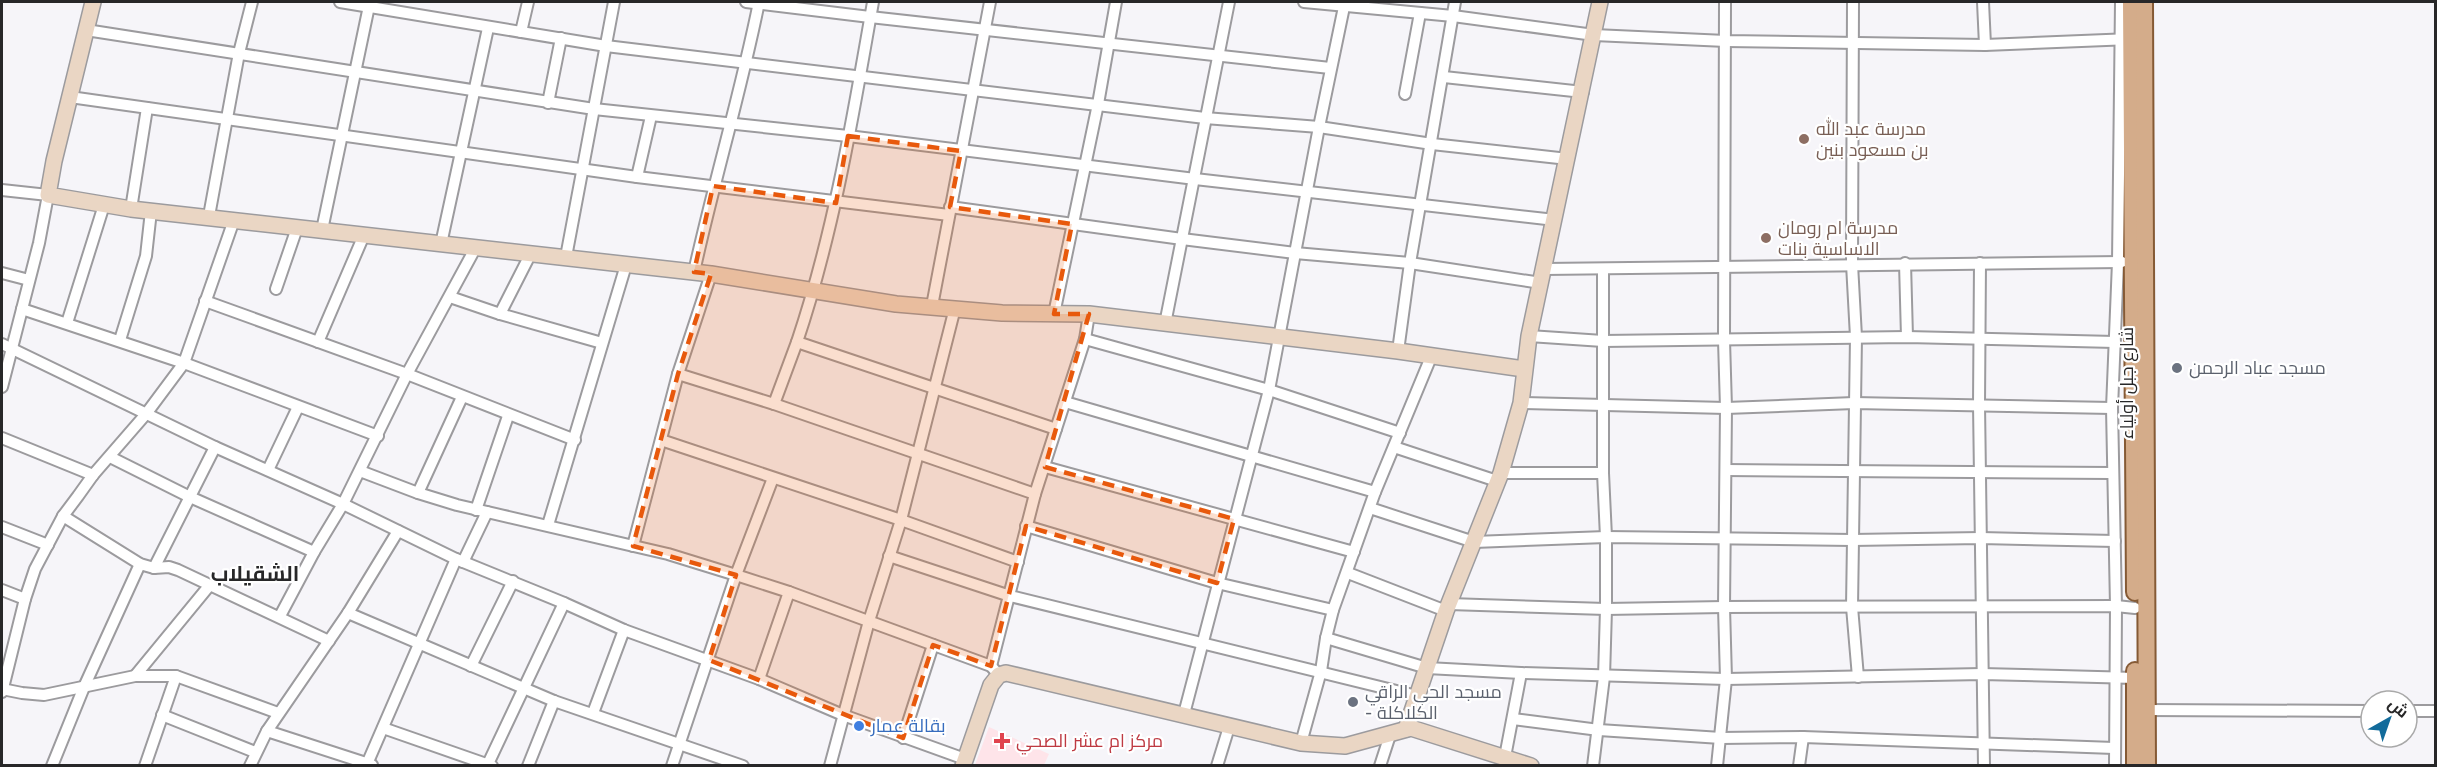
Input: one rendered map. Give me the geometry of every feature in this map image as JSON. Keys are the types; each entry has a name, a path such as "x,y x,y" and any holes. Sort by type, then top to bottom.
{"main road":[{"name":"شارع جبل أولياء","path":"2130,2 2126,39 2126,262 2135,608 2135,765"},
{"name":"شارع جبل أولياء","path":"2144,2 2147,765"}],"street":[{"path":"2,387 7,345 21,309 39,243 93,2"},
{"path":"209,216 239,53 252,2"},
{"path":"340,2 606,46 1205,118 1319,127 1432,144 1568,159"},
{"path":"520,32 528,2"},
{"path":"566,257 614,2"},
{"path":"746,2 1330,68"},
{"path":"694,272 713,186 747,62 759,2"},
{"path":"774,404 815,289 837,203 873,2"},
{"path":"932,306 990,2"},
{"path":"1053,314 1098,104 1116,2"},
{"path":"1165,324 1229,2"},
{"path":"1304,2 1345,3 1594,35 1726,41 1984,45 2126,39 2121,2"},
{"path":"1398,351 1410,263 1444,77 1455,2"},
{"path":"1406,729 1448,608 1499,477 1521,403 1529,336 1583,92 1600,2"},
{"path":"1716,765 1721,738 1726,679 1724,607 1725,2"},
{"path":"1853,2 1852,264 1856,337 1852,472 1852,607 1858,676"},
{"path":"1983,2 1984,45"},
{"path":"1184,714 1269,390 1330,68 1345,3"},
{"path":"322,230 369,6"},
{"path":"1405,94 1420,13"},
{"path":"441,244 488,28"},
{"path":"86,30 594,109 848,136 1195,180 1422,203 1555,220"},
{"path":"548,103 561,38"},
{"path":"1444,77 1583,92"},
{"path":"70,97 837,203 950,211 1072,224 1295,253 1542,276 1603,269 1725,266 2126,262 2115,342 2112,408 2116,606 2115,765"},
{"path":"131,209 147,108"},
{"path":"637,177 651,116"},
{"path":"2,190 131,209 711,274 815,289 896,304 1002,313 1089,314 1398,351 1524,369"},
{"path":"67,323 104,205"},
{"path":"120,340 146,256 152,211"},
{"path":"234,220 184,363 146,414 93,475 63,516 35,569 2,690 44,695 135,675 176,676 278,713"},
{"path":"276,289 297,228"},
{"path":"318,342 364,235"},
{"path":"280,616 343,504 407,374 476,247"},
{"path":"500,314 531,253"},
{"path":"1905,263 1907,337"},
{"path":"1980,263 1979,404 1984,765"},
{"path":"548,525 626,265"},
{"path":"1593,765 1604,677 1606,609 1603,269"},
{"path":"2,273 29,280"},
{"path":"633,546 678,374 711,274"},
{"path":"450,297 602,343"},
{"path":"205,301 407,374 508,416 575,440"},
{"path":"830,765 869,621 919,455 933,388 955,308"},
{"path":"21,309 120,340 378,436"},
{"path":"7,345 215,447 343,504 460,561 513,581 624,630 759,679 843,715 964,762 995,670 1026,526 1085,339 1089,314"},
{"path":"1529,336 1603,341 1907,337 2115,342"},
{"path":"1085,339 1269,390 1400,433"},
{"path":"797,342 1056,429"},
{"path":"1301,742 1321,671 1326,638 1334,610 1375,492 1431,357"},
{"path":"678,374 774,404 1035,494"},
{"path":"418,494 462,397"},
{"path":"1065,402 1375,492"},
{"path":"1521,403 1726,408 1854,403 2112,408"},
{"path":"268,471 298,407"},
{"path":"267,731 370,765 418,643 460,561 481,511 508,416"},
{"path":"2,438 93,475"},
{"path":"661,440 901,520 1018,562"},
{"path":"154,568 215,447"},
{"path":"1394,447 1499,477 1603,473"},
{"path":"110,457 190,497 314,552"},
{"path":"1044,467 1354,552"},
{"path":"1726,470 2112,473"},
{"path":"360,471 418,494 633,546 736,575 869,621 995,670 1184,714 1229,727 1301,742 1345,746 1406,729 1436,735 1525,764"},
{"path":"672,765 736,575 773,478"},
{"path":"1370,508 1474,542 1606,537 1852,540 1981,538 2115,541"},
{"path":"63,516 140,564 154,568 169,567 280,616 329,641"},
{"path":"1026,526 1217,583 1334,610"},
{"path":"2,527 48,545"},
{"path":"250,765 278,713 348,613 398,531"},
{"path":"890,556 1010,596 1417,696"},
{"path":"53,765 84,687 140,564"},
{"path":"1348,573 1448,608 2116,606 2135,608"},
{"path":"471,666 513,581"},
{"path":"135,675 209,586"},
{"path":"2,590 25,599"},
{"path":"759,679 789,592"},
{"path":"383,728 490,765 564,603"},
{"path":"348,613 554,701 593,712 743,765"},
{"path":"593,712 624,630"},
{"path":"1326,638 1427,668 1521,673 1726,679 1982,674 2135,678"},
{"path":"903,738 933,645"},
{"path":"1505,757 1521,673"},
{"path":"145,765 176,676"},
{"path":"528,765 554,701"},
{"path":"2147,710 2359,711"},
{"path":"2419,711 2436,711"},
{"path":"162,715 255,752"},
{"path":"1513,719 1599,730 1721,738 1803,737 2114,748"},
{"path":"1217,765 1229,727"},
{"path":"1380,765 1391,732"},
{"path":"1799,765 1803,737"}],"highlighted area":[{"path":"848,136 961,151 950,207 1072,224 1054,314 1089,314 1045,467 1234,519 1217,583 1026,526 991,666 933,645 903,738 709,660 736,575 633,546 678,374 711,274 694,272 713,186 836,203"}],"shaded area":[{"name":"مركز ام عشر الصحي","path":"989,727 1049,754 1044,765 975,765"}],"place":[{"name":"مدرسة عبد الله بن مسعود بنين","path":"1804,139"},
{"name":"مدرسة ام رومان الاساسية بنات","path":"1766,238"},
{"name":"مسجد عباد الرحمن","path":"2177,368"},
{"name":"مسجد الحي الراقي - الكلاكلة","path":"1353,702"},
{"name":"بقالة عمار","path":"859,726"},
{"name":"مركز ام عشر الصحي","path":"1002,741"}],"district":[{"name":"الشقيلاب","path":"255,574"}]}
